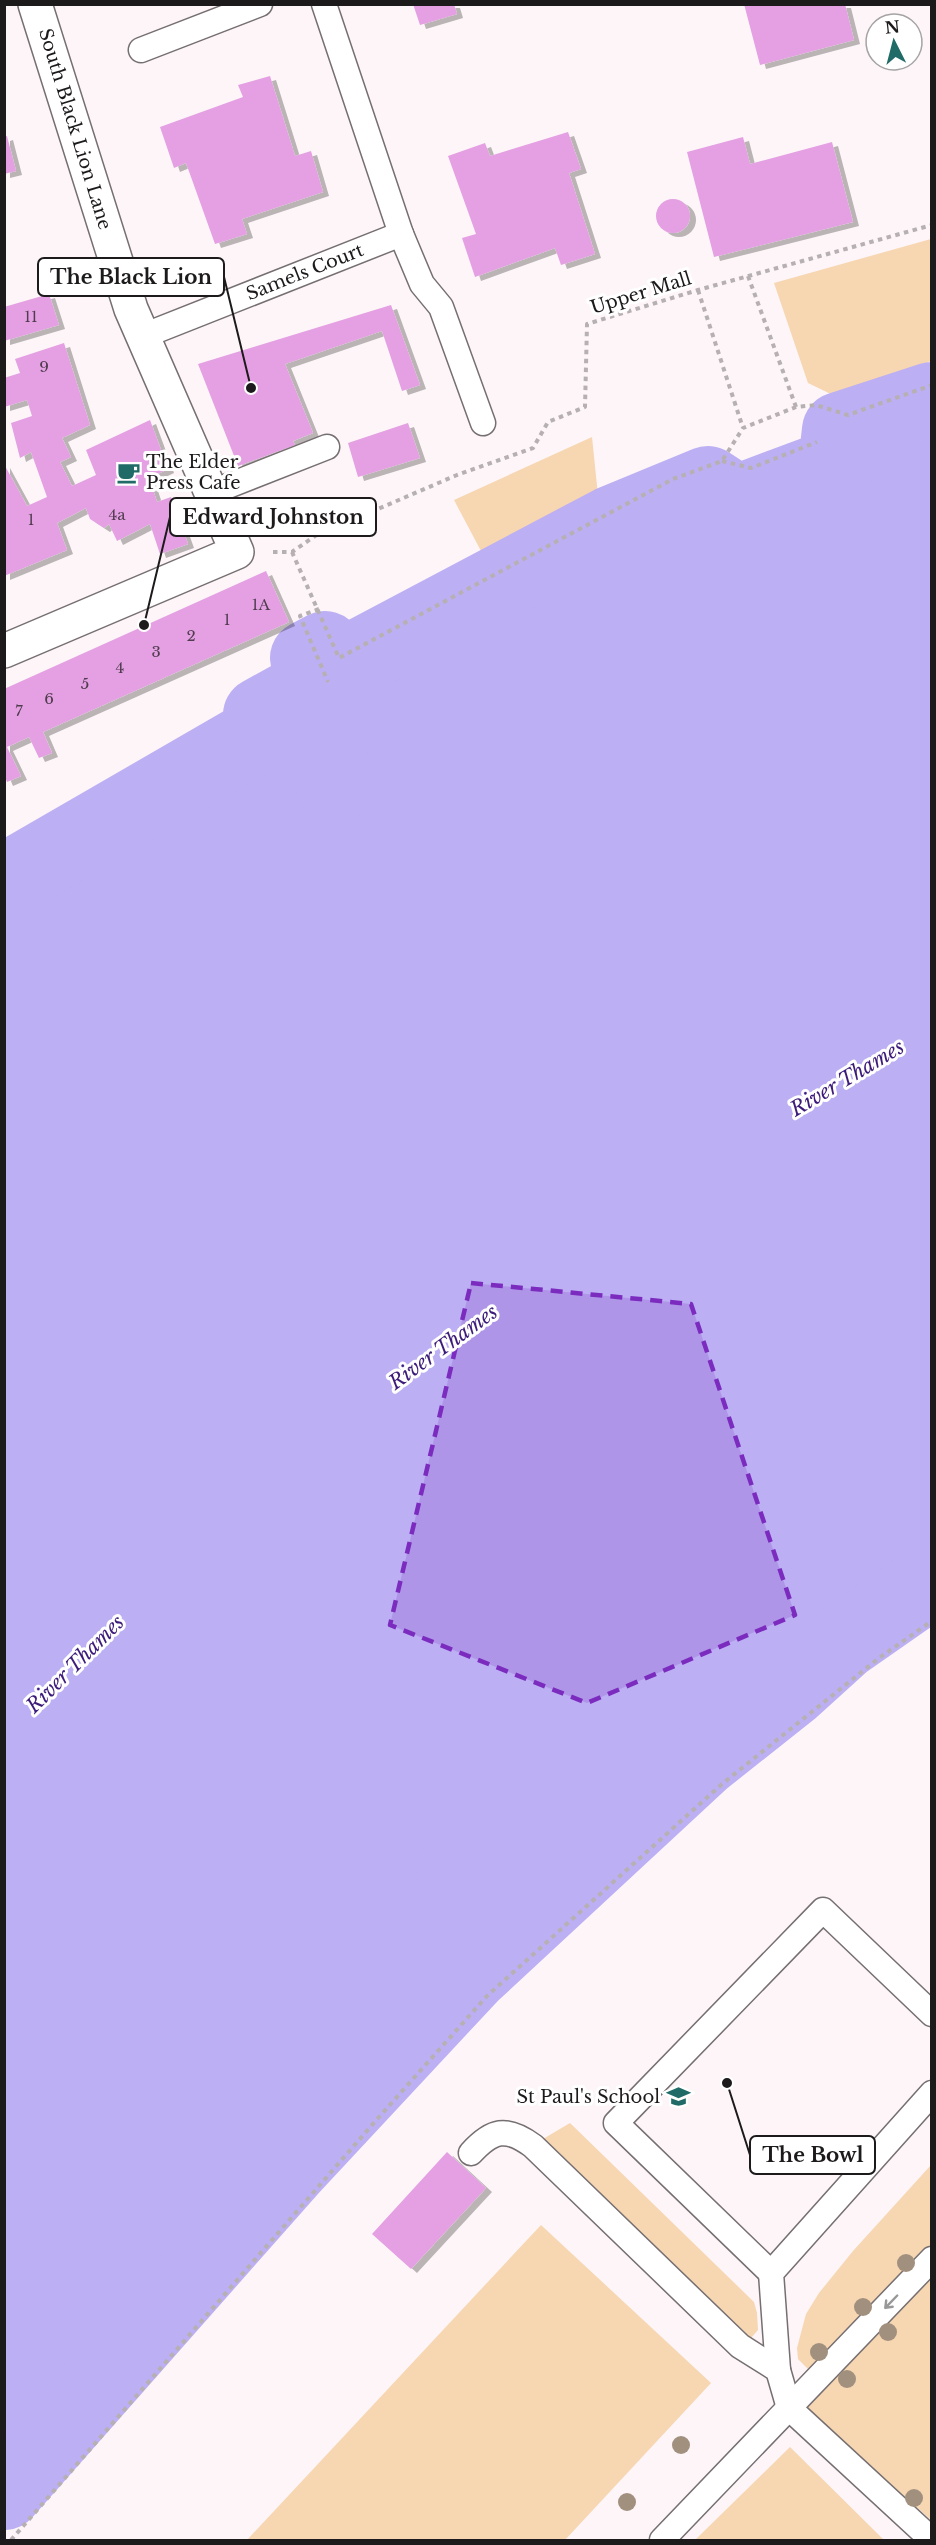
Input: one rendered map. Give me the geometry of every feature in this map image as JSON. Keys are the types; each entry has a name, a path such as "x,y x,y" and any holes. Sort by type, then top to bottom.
{"street":[{"name":"South Black Lion Lane","path":"4,651 237,552 131,309 35,4"}],"lane":[{"path":"141,50 260,4"},
{"path":"324,4 401,234 422,284 441,307 483,423"},
{"name":"Samels Court","path":"143,336 401,234"},
{"path":"210,493 327,447"},
{"path":"932,2014 823,1910 616,2123 771,2273 778,2370 789,2408 932,2540"},
{"path":"771,2273 932,2093"},
{"path":"471,2153 485,2138 498,2133 512,2134 523,2139 740,2346 778,2370"},
{"path":"662,2541 932,2259"}],"path":[{"name":"Upper Mall","path":"319,609 292,552 315,536 457,475 533,448 548,422 585,408 587,324 698,290 932,225"},
{"path":"748,276 796,407"},
{"path":"698,290 743,428"},
{"path":"722,461 743,428 796,407 816,405 848,416 932,385"},
{"path":"328,682 300,615 319,609 339,658 673,479 722,461 752,468 817,442"},
{"path":"11,2541 487,1996 722,1784 879,1658 932,1622"}],"highlighted area":[{"path":"471,1283 691,1304 795,1615 587,1703 390,1625"}],"shaded area":[{"path":"931,239 931,361 839,398 808,383 774,283"},
{"path":"592,437 600,515 490,568 454,500"},
{"path":"570,2123 754,2302 758,2330 751,2338 543,2139"},
{"path":"931,2165 931,2246 811,2372 798,2359 797,2348 806,2314 819,2293 853,2251"},
{"path":"541,2225 711,2383 565,2540 247,2540"},
{"path":"931,2277 931,2520 805,2408"},
{"path":"790,2447 884,2540 695,2540"}],"water":[{"name":"River Thames","path":"931,400 931,1580 843,1642 790,1690 703,1759 470,1975 291,2167 5,2492 5,882 262,733 261,715 319,683 308,658 325,649 335,669 611,524 708,484 737,503 836,466 840,430"}],"building":[{"path":"413,4 454,4 457,14 420,25"},
{"path":"744,4 845,4 854,40 760,65"},
{"path":"270,76 295,156 311,151 323,192 242,219 247,234 215,244 186,163 174,168 160,127 243,97 238,85"},
{"path":"568,132 581,169 569,173 595,254 561,265 555,248 475,277 462,238 476,234 448,156 485,143 490,156"},
{"path":"7,136 16,171 4,174 4,137"},
{"path":"743,137 750,164 832,142 853,222 714,257 687,152"},
{"path":"673,199 685,204 690,216 685,228 673,233 661,228 656,216 661,204"},
{"path":"49,294 59,325 4,341 4,307"},
{"path":"391,305 420,385 402,391 382,331 285,364 313,433 293,441 295,445 238,466 198,364"},
{"path":"64,343 90,425 62,438 71,457 60,462 72,486 96,475 86,450 150,420 168,469 149,478 157,502 171,497 188,544 160,554 150,524 117,541 109,524 104,528 90,519 86,508 57,523 67,550 4,576 4,464 27,506 47,497 31,452 20,458 11,423 32,416 27,400 4,407 4,378 20,373 15,359"},
{"path":"408,423 420,458 358,477 348,443"},
{"path":"266,571 289,622 43,732 52,753 39,758 29,737 7,747 21,776 7,782 4,775 4,689"},
{"path":"447,2152 486,2188 411,2269 372,2234"}],"waterway":[{"path":"334,786 319,683 308,658 325,649 335,670 611,524 708,484 737,503 836,466 840,430 932,400"},
{"path":"4,882 262,733 261,715 319,683 326,732"},
{"path":"454,1870 470,1975 703,1759 790,1690 843,1642 932,1580"},
{"path":"4,2492 291,2167 470,1975 463,1924"}],"place":[{"name":"The Black Lion","path":"251,388"},
{"name":"The Elder Press Cafe","path":"128,472"},
{"name":"Edward Johnston","path":"144,625"},
{"name":"The Bowl","path":"727,2083"},
{"name":"St Paul's School","path":"678,2097"}]}
